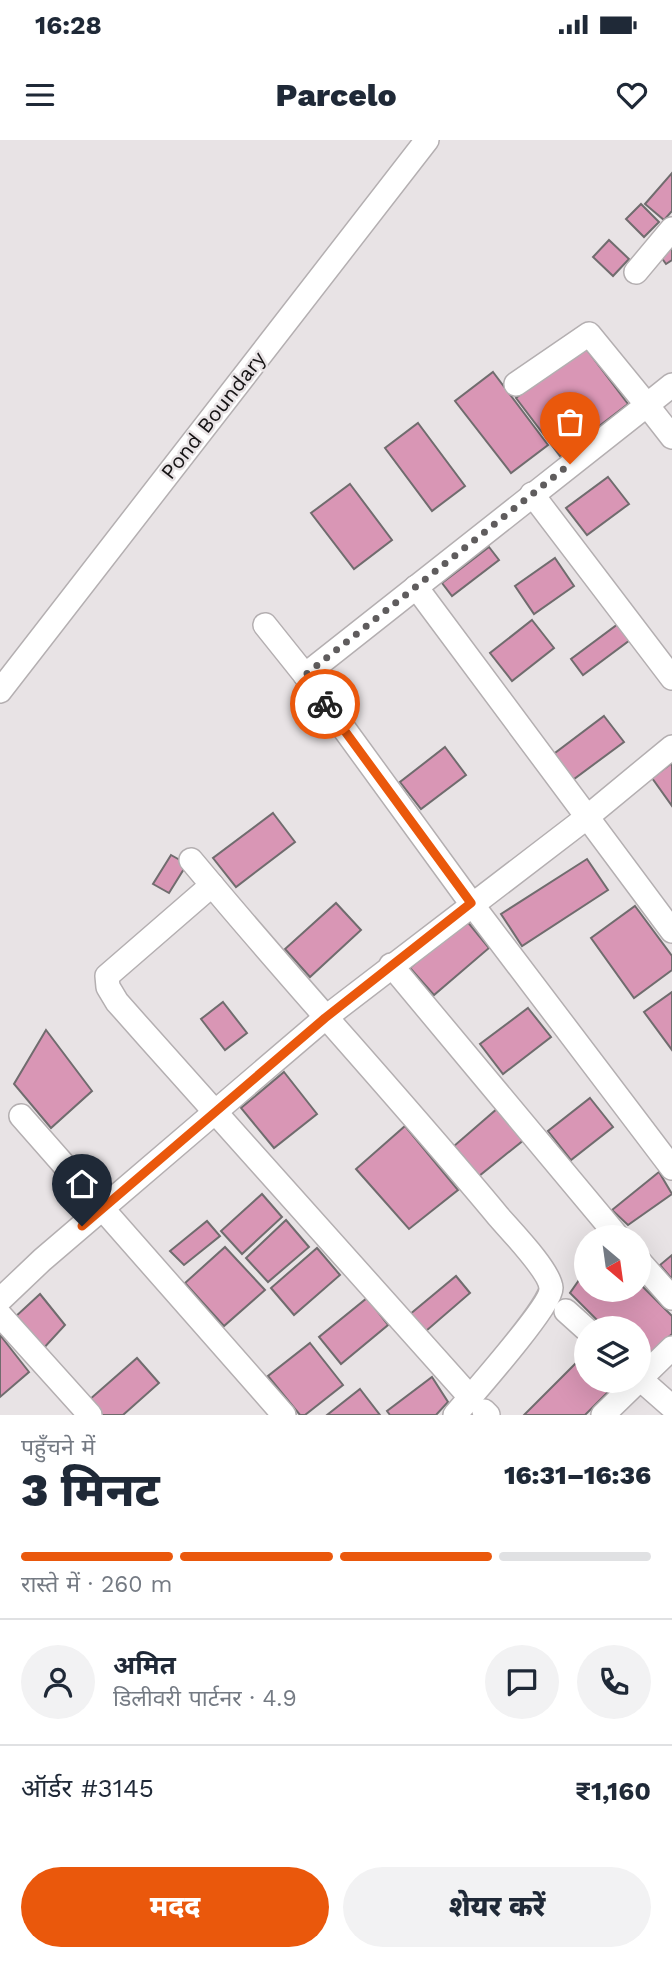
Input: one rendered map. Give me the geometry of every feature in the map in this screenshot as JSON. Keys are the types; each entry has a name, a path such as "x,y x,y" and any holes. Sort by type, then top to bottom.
{"street":[{"name":"Pond Boundary","path":"0,691 427,140"},
{"path":"636,272 672,229"},
{"path":"516,384 589,334 672,437"},
{"path":"305,675 672,385"},
{"path":"532,494 672,678"},
{"path":"416,587 672,931"},
{"path":"265,625 672,1168"},
{"path":"0,1300 325,1018 471,903 586,818 672,747"},
{"path":"191,860 489,1205 537,1264 551,1287 549,1300 481,1407 455,1415"},
{"path":"212,886 107,976 108,987 117,1002 481,1407"},
{"path":"391,965 608,1225"},
{"path":"21,1116 284,1415"},
{"path":"651,1274 672,1298"},
{"path":"566,1311 574,1318"},
{"path":"0,1315 90,1415"},
{"path":"651,1368 672,1348"},
{"path":"651,1388 672,1407"},
{"path":"603,1415 625,1393"}],"building":[{"path":"672,173 672,211 664,220 645,204"},
{"path":"641,204 659,222 644,237 626,219"},
{"path":"672,239 672,260 666,264 656,250"},
{"path":"609,240 629,259 613,276 593,257"},
{"path":"584,346 628,404 560,456 516,398"},
{"path":"493,372 548,445 511,473 455,401"},
{"path":"418,423 465,486 432,511 385,448"},
{"path":"608,477 629,504 587,535 566,508"},
{"path":"350,484 392,540 354,569 311,513"},
{"path":"489,547 499,560 452,596 442,583"},
{"path":"555,558 574,586 534,614 515,586"},
{"path":"532,620 554,648 512,681 490,653"},
{"path":"618,624 630,640 583,675 571,659"},
{"path":"604,716 624,742 570,782 551,756"},
{"path":"445,747 466,775 421,809 400,782"},
{"path":"672,763 672,806 652,778"},
{"path":"273,813 295,842 236,887 213,858"},
{"path":"171,855 187,864 169,893 153,884"},
{"path":"587,859 608,890 522,946 501,914"},
{"path":"336,903 361,930 310,977 285,949"},
{"path":"635,906 672,956 672,970 634,998 591,938"},
{"path":"466,920 489,948 434,995 410,968"},
{"path":"672,992 672,1050 644,1012"},
{"path":"223,1002 247,1033 225,1050 201,1019"},
{"path":"528,1008 551,1037 503,1074 480,1044"},
{"path":"46,1030 92,1091 51,1128 14,1084"},
{"path":"284,1072 317,1114 274,1148 241,1108"},
{"path":"590,1098 613,1127 571,1160 548,1131"},
{"path":"498,1108 525,1139 479,1176 454,1146"},
{"path":"405,1126 458,1190 409,1229 356,1169"},
{"path":"659,1172 672,1194 628,1225 612,1210"},
{"path":"262,1194 282,1217 242,1254 221,1231"},
{"path":"286,1220 309,1247 268,1282 246,1258"},
{"path":"207,1221 220,1236 184,1265 170,1251"},
{"path":"225,1247 265,1290 224,1326 185,1283"},
{"path":"317,1248 340,1275 294,1315 271,1288"},
{"path":"672,1255 672,1279 660,1265"},
{"path":"456,1276 470,1293 426,1331 409,1315"},
{"path":"40,1294 65,1325 42,1350 14,1318"},
{"path":"651,1295 672,1316 672,1334 651,1353 651,1316 593,1316 579,1302 651,1302"},
{"path":"367,1298 388,1325 341,1364 319,1337"},
{"path":"0,1335 29,1372 0,1397"},
{"path":"310,1343 343,1385 305,1415 300,1415 268,1376"},
{"path":"137,1358 159,1383 123,1415 102,1415 89,1400"},
{"path":"574,1365 574,1393 607,1393 585,1415 524,1415"},
{"path":"432,1377 448,1402 436,1415 390,1415 387,1411"},
{"path":"360,1389 380,1415 327,1415"}],"way so far":[{"path":"325,704 305,675 316,663 570,464"}],"route":[{"path":"82,1226 325,1018 471,903 325,704"}]}
